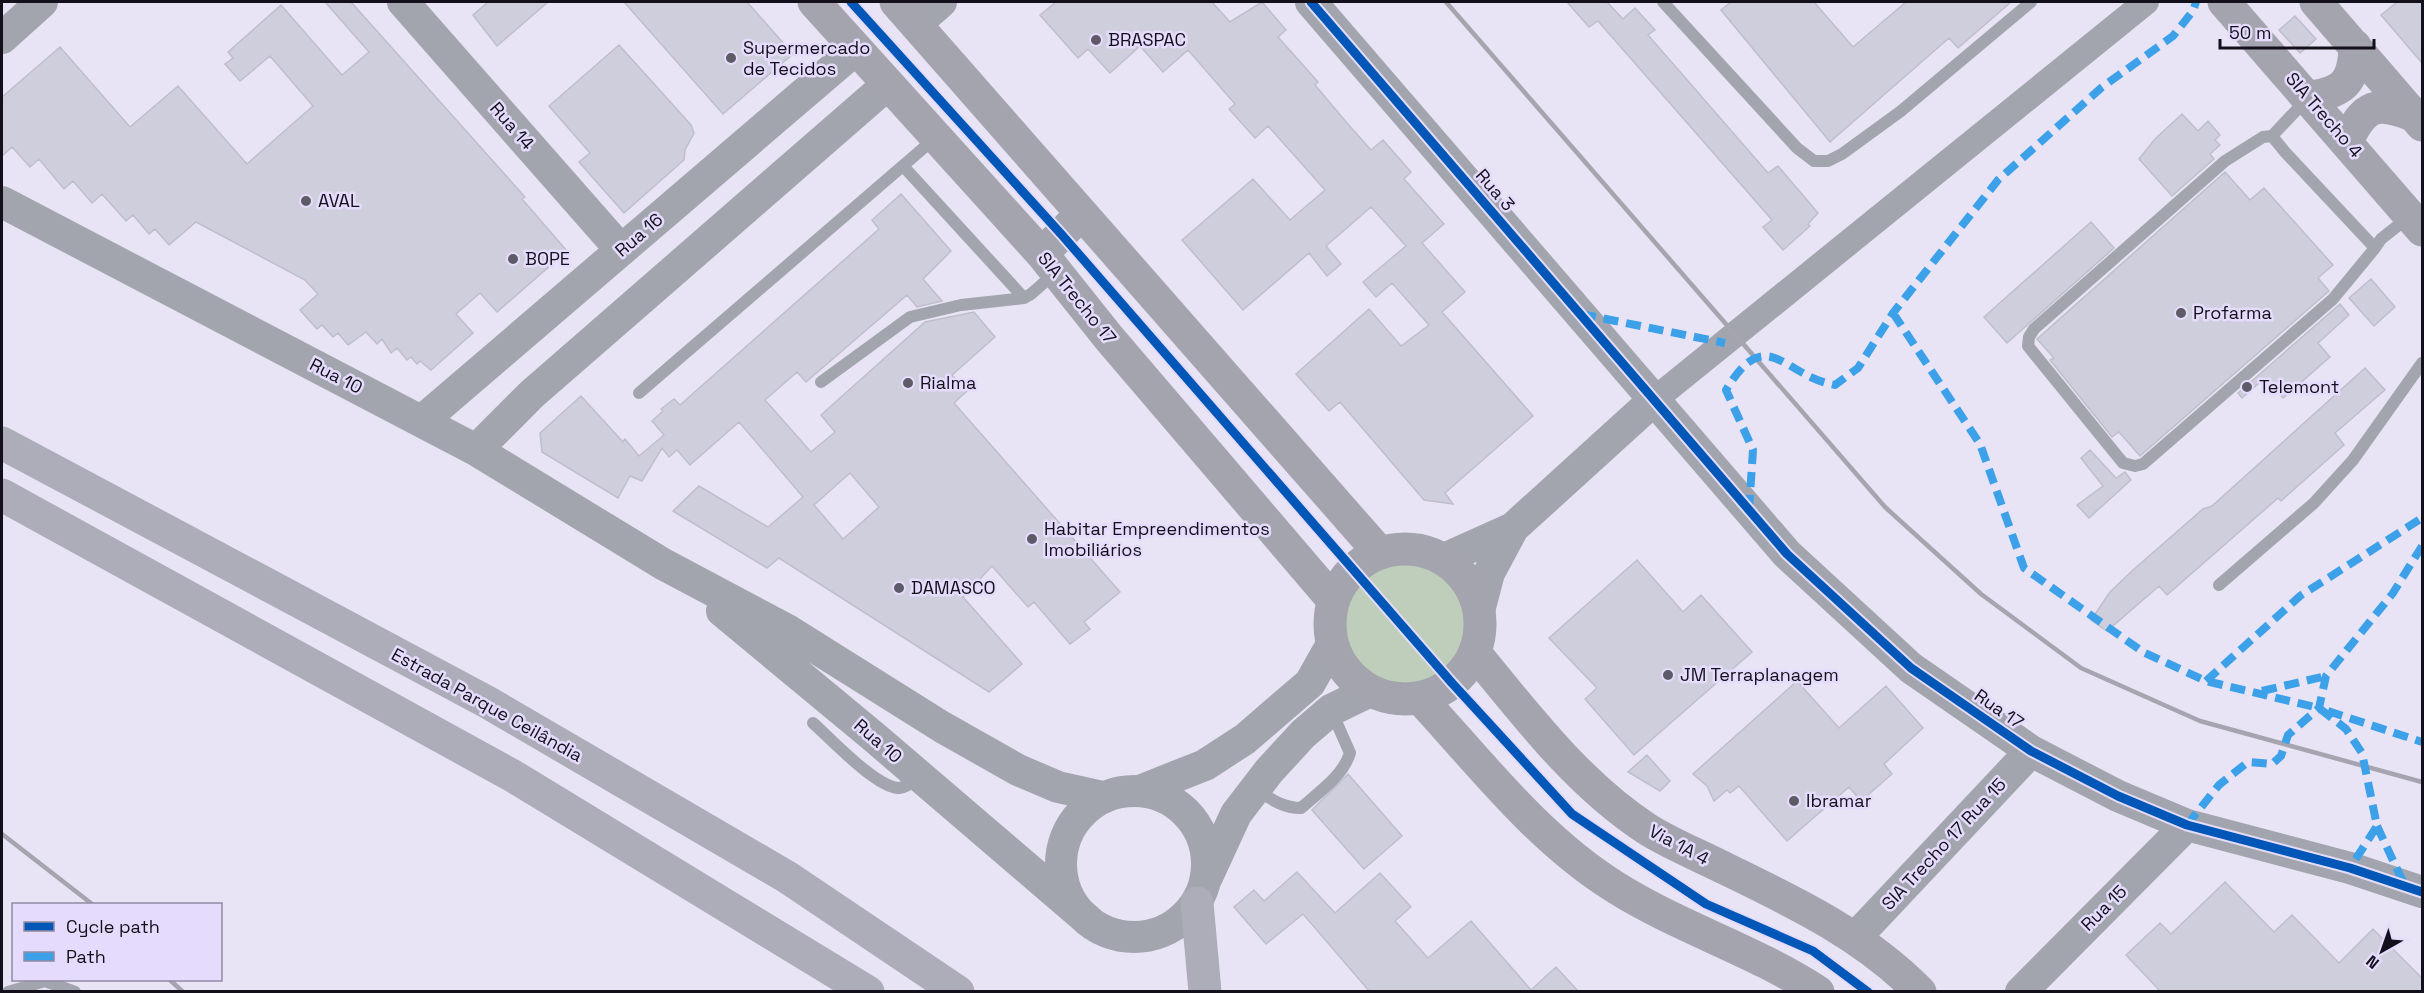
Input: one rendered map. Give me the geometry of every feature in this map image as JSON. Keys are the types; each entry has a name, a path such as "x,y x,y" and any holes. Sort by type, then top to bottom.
{"highway":[{"name":"Estrada Parque Ceilândia","path":"2,443 487,702 787,878 958,992"},
{"path":"2,495 513,776 868,992"},
{"path":"1202,890 1205,992"}],"main road":[{"name":"SIA Trecho 17","path":"814,2 1049,263 1108,338 1333,600"},
{"name":"SIA Trecho 4","path":"2224,2 2310,97 2416,223"},
{"path":"2316,2 2418,120"},
{"path":"906,13 1379,552"},
{"path":"2310,97 2334,92 2345,83 2354,68 2355,46"},
{"path":"2347,141 2359,120 2368,111 2380,106 2389,106 2418,120"},
{"path":"1049,263 1081,214"},
{"path":"1401,548 1423,551 1444,559 1460,573 1473,591 1479,611 1480,632 1475,653 1452,683 1437,693 1420,698 1394,699 1370,691 1353,679 1340,663 1332,644 1329,622 1333,600 1340,584 1352,569 1379,552 1401,548"},
{"name":"Via 1A 4","path":"1475,653 1528,717 1581,774 1611,802 1647,829 1807,908 1856,937 1920,992"},
{"path":"1420,698 1547,837 1614,887 1798,984"}],"street":[{"path":"2,38 42,2"},
{"name":"Rua 14","path":"402,2 621,250"},
{"path":"906,13 941,2"},
{"name":"Rua 3","path":"1311,2 1654,400"},
{"path":"1479,611 1489,573 1514,528 1654,400 2146,2"},
{"name":"Rua 16","path":"423,420 856,49"},
{"path":"817,83 834,81 847,89 852,102 841,125"},
{"path":"476,450 532,394 887,85"},
{"name":"Rua 10","path":"2,202 423,420 663,564 789,631 942,727 1018,770 1058,787 1103,797"},
{"path":"507,348 500,366 504,381 514,390 532,394"},
{"name":"Rua 17","path":"1654,400 1786,554 1836,602 1911,668 2031,751 2118,796 2187,825 2350,868 2422,892"},
{"path":"1444,559 1514,528"},
{"name":"Rua 10","path":"663,564 778,655 1090,922"},
{"path":"1332,644 1310,683 1245,739 1205,765 1142,790 1122,791 1103,797 1083,811 1068,831 1061,856 1063,881 1069,896 1090,922 1112,934 1128,936 1160,933 1181,921 1202,890 1236,814 1255,789 1303,734 1331,710 1370,691"},
{"name":"SIA Trecho 17 Rua 15","path":"1856,937 2031,751"},
{"path":"1142,790 1165,797 1185,811 1200,830 1207,854 1202,890"},
{"name":"Rua 15","path":"2021,992 2187,825"}],"lane":[{"path":"1663,2 1797,148 1814,161 1828,161 1901,111 2031,2"},
{"path":"2310,97 2272,136 2263,137 2225,161 2034,329 2029,337 2028,346 2123,464 2135,466 2143,464 2333,299 2381,239 2416,223"},
{"path":"2272,136 2375,248"},
{"path":"639,393 935,138"},
{"path":"904,167 1024,298"},
{"path":"821,382 910,317 961,305 1024,298 1032,294 1049,263"},
{"path":"2219,585 2314,503 2353,460 2422,363"},
{"path":"1255,789 1278,804 1289,808 1301,808 1336,776 1346,764 1350,753 1331,710"},
{"path":"813,723 883,783 900,788 919,776"},
{"path":"8,992 45,981 75,992"}],"green space":[{"path":"1404,559 1429,564 1450,578 1464,599 1469,624 1464,649 1450,670 1429,684 1404,689 1379,684 1358,670 1344,649 1339,624 1344,599 1358,578 1379,564"}],"building":[{"path":"325,2 351,2 525,197 522,199 567,251 497,312 480,293 456,314 473,333 431,370 420,361 417,364 411,357 407,360 397,348 391,353 382,339 377,344 366,332 348,345 338,333 333,337 322,325 317,329 300,310 318,294 305,280 196,222 169,245 155,229 149,234 133,215 126,221 102,194 92,203 73,181 64,189 39,159 30,167 12,147 2,156 2,97 60,47 130,127 178,86 247,164 313,106 270,56 240,81 225,64 233,58 228,52 281,5 342,75 369,52"},
{"path":"488,2 548,2 497,46 473,15"},
{"name":"Supermercado de Tecidos","path":"624,2 747,2 793,54 723,114"},
{"path":"1056,2 1212,2 1230,22 1262,2 1286,30 1278,37 1318,82 1315,85 1347,123 1371,150 1383,140 1411,172 1404,179 1444,224 1422,243 1465,292 1442,312 1533,416 1445,493 1453,504 1424,500 1340,402 1329,411 1296,374 1369,309 1401,346 1429,325 1392,283 1376,297 1363,282 1406,246 1371,207 1326,246 1341,264 1327,276 1309,253 1243,310 1182,240 1253,179 1290,220 1325,190 1268,126 1255,138 1229,109 1235,104 1188,50 1163,72 1140,46 1110,73 1088,49 1078,58 1040,15"},
{"path":"1567,2 1607,2 1623,19 1635,8 1655,30 1648,35 1768,173 1778,166 1818,213 1808,224 1810,226 1783,250 1763,227 1772,220 1598,21 1589,27"},
{"path":"1731,2 1814,2 1853,47 1906,2 2011,2 1958,48 1949,38 1830,142 1721,10"},
{"path":"2397,2 2422,2 2422,63 2381,15"},
{"path":"2295,16 2316,39 2300,53 2279,30"},
{"path":"619,45 691,125 694,133 685,150 684,160 624,213 579,162 590,153 549,106"},
{"path":"2182,114 2198,131 2208,121 2220,135 2215,140 2220,145 2210,154 2214,159 2172,196 2139,159 2155,139"},
{"name":"Profarma","path":"2225,172 2250,200 2264,188 2333,265 2318,278 2329,291 2140,456 2119,432 2112,437 2050,360 2054,358 2037,339"},
{"path":"901,194 951,251 923,279 942,301 917,307 907,295 806,382 797,372 765,400 811,452 835,432 821,415 925,322 974,312 995,337 952,375 967,391 954,403 1120,592 1084,622 1090,629 1070,644 1034,602 1028,607 992,566 963,597 1022,664 989,692 779,558 767,568 673,511 699,486 768,527 803,497 739,422 690,465 677,450 669,457 662,448 642,481 630,476 618,498 542,452 540,433 581,396 639,456 664,435 652,421 663,411 661,409 674,399 680,405 879,229 872,220","holes":["850,473 879,507 843,539 814,505"]},
{"path":"2091,222 2114,248 2007,343 1984,317"},
{"path":"2371,279 2395,307 2374,326 2349,298"},
{"path":"2340,304 2349,315 2318,343 2330,357 2283,398 2265,378 2242,398 2238,393"},
{"path":"2365,368 2385,390 2335,433 2344,445 2281,501 2278,498 2167,595 2159,586 2107,631 2091,620 2110,592 2133,570 2203,509 2212,506"},
{"path":"2090,450 2116,478 2125,472 2131,480 2089,518 2077,505 2103,486 2081,458"},
{"path":"1637,560 1683,612 1701,595 1752,652 1634,755 1585,699 1597,688 1549,638"},
{"path":"1797,681 1839,728 1886,686 1923,728 1884,764 1892,774 1861,801 1849,787 1787,841 1739,786 1730,793 1727,790 1714,801 1707,786 1693,774"},
{"path":"1647,755 1670,781 1660,791 1628,772"},
{"path":"1348,774 1402,836 1364,869 1312,810"},
{"path":"1297,872 1335,913 1380,873 1411,907 1395,921 1428,958 1471,921 1531,990 1556,967 1579,992 1370,992 1303,914 1266,944 1234,907 1254,890 1264,901"},
{"path":"2225,882 2274,932 2292,915 2339,963 2373,929 2422,978 2422,992 2161,992 2126,955 2160,923 2171,934"}],"railway":[{"path":"1446,2 1885,507 1981,594 2081,668 2200,721 2422,782"},
{"path":"2,834 91,903"},
{"path":"171,981 183,992"}],"marked path":[{"path":"1749,510 1753,450 1726,390 1740,370 1753,359 1765,356 1776,359 1817,380 1835,385 1858,368 1893,313 1998,180 2101,88 2173,36 2193,11 2196,2"},
{"path":"1893,313 1980,444 2024,568 2143,652 2206,681 2319,708 2346,729 2362,753 2377,826 2350,868"},
{"path":"1581,314 1725,343"},
{"path":"2206,681 2300,596 2422,518"},
{"path":"2187,825 2219,785 2248,762 2272,764 2281,756 2288,735 2319,708 2326,676 2393,593 2422,546"},
{"path":"2262,691 2326,676"},
{"path":"2328,711 2422,742"},
{"path":"2377,826 2404,884"}],"cycle path":[{"path":"851,2 1062,235 1452,683 1572,814 1706,904 1813,951 1868,992"},
{"path":"1311,2 1787,554 1911,668 2031,751 2118,796 2187,825 2350,868 2422,892"}],"place":[{"name":"BRASPAC","path":"1096,40"},
{"name":"Supermercado de Tecidos","path":"731,58"},
{"name":"AVAL","path":"306,201"},
{"name":"BOPE","path":"513,259"},
{"name":"Profarma","path":"2181,313"},
{"name":"Rialma","path":"908,383"},
{"name":"Telemont","path":"2247,387"},
{"name":"Habitar Empreendimentos Imobiliários","path":"1032,539"},
{"name":"DAMASCO","path":"899,588"},
{"name":"JM Terraplanagem","path":"1668,675"},
{"name":"Ibramar","path":"1794,801"}]}
